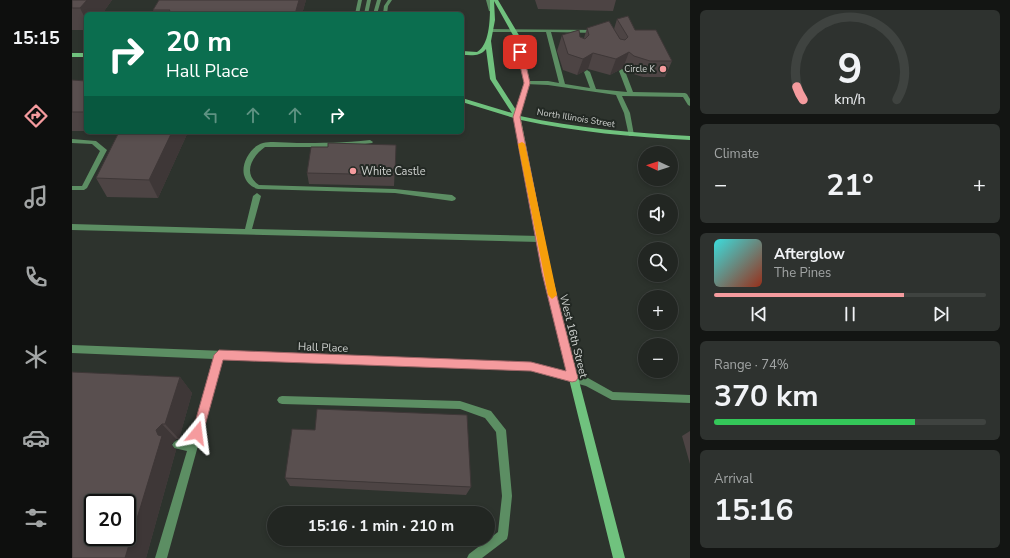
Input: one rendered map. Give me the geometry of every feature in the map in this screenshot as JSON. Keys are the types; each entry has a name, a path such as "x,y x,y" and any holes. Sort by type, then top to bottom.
{"main road":[{"name":"West 16th Street","path":"492,0 491,30 488,41 493,79 517,117 540,239 572,378 619,558"},
{"name":"West 16th Street","path":"496,0 517,37 527,83 517,117"},
{"path":"464,53 481,53 485,50 488,41"},
{"path":"72,55 84,55"},
{"name":"North Illinois Street","path":"464,101 517,117 566,127 631,135 690,138"}],"lane":[{"path":"357,12 360,0"},
{"path":"366,12 369,0"},
{"path":"376,12 379,0"},
{"path":"385,12 386,6 390,0"},
{"path":"488,0 491,11"},
{"path":"491,30 599,32"},
{"path":"548,31 562,85"},
{"path":"576,31 577,38"},
{"path":"622,70 631,94"},
{"path":"586,72 594,90"},
{"path":"527,83 562,85 618,94 685,95 690,104"},
{"path":"618,94 627,113 631,135"},
{"path":"72,141 94,142 104,150 84,188 72,188"},
{"path":"370,142 344,145 264,145 256,148 252,153 245,172 247,178 252,184 258,187 394,191 452,198"},
{"path":"248,231 257,196"},
{"path":"72,227 540,239"},
{"name":"Hall Place","path":"72,349 531,366 588,382 612,396 690,398"},
{"path":"161,558 219,355"},
{"path":"282,400 460,405 488,414 501,430 507,496 503,535 473,558"},
{"path":"177,445 193,446"}],"building":[{"path":"72,0 87,0 80,8 72,8"},
{"path":"159,0 299,0 296,12 169,12 170,10 153,10"},
{"path":"628,16 635,30 656,30 672,61 650,61 634,56 629,52 616,59 593,53 583,59 568,54 562,35 579,30 580,37 585,39 589,35 587,28 609,21 620,39 625,40 628,37 617,19"},
{"path":"72,80 84,81 84,112 72,112"},
{"path":"118,134 171,134 149,180 96,178"},
{"path":"328,143 396,145 395,175 307,173 311,147 328,147"},
{"path":"72,372 180,377 165,424 162,424 156,430 158,435 162,436 136,522 136,494 84,494 84,546 129,546 125,558 72,558"},
{"path":"317,409 467,415 471,487 285,478 292,429 315,430"}],"slow traffic":[{"path":"522,144 552,295"}],"place":[{"name":"Circle K","path":"663,69"},
{"name":"White Castle","path":"353,171"}],"route":[{"path":"197,433 219,355 531,366 572,378 547,273 517,117 527,83 520,52"}]}
